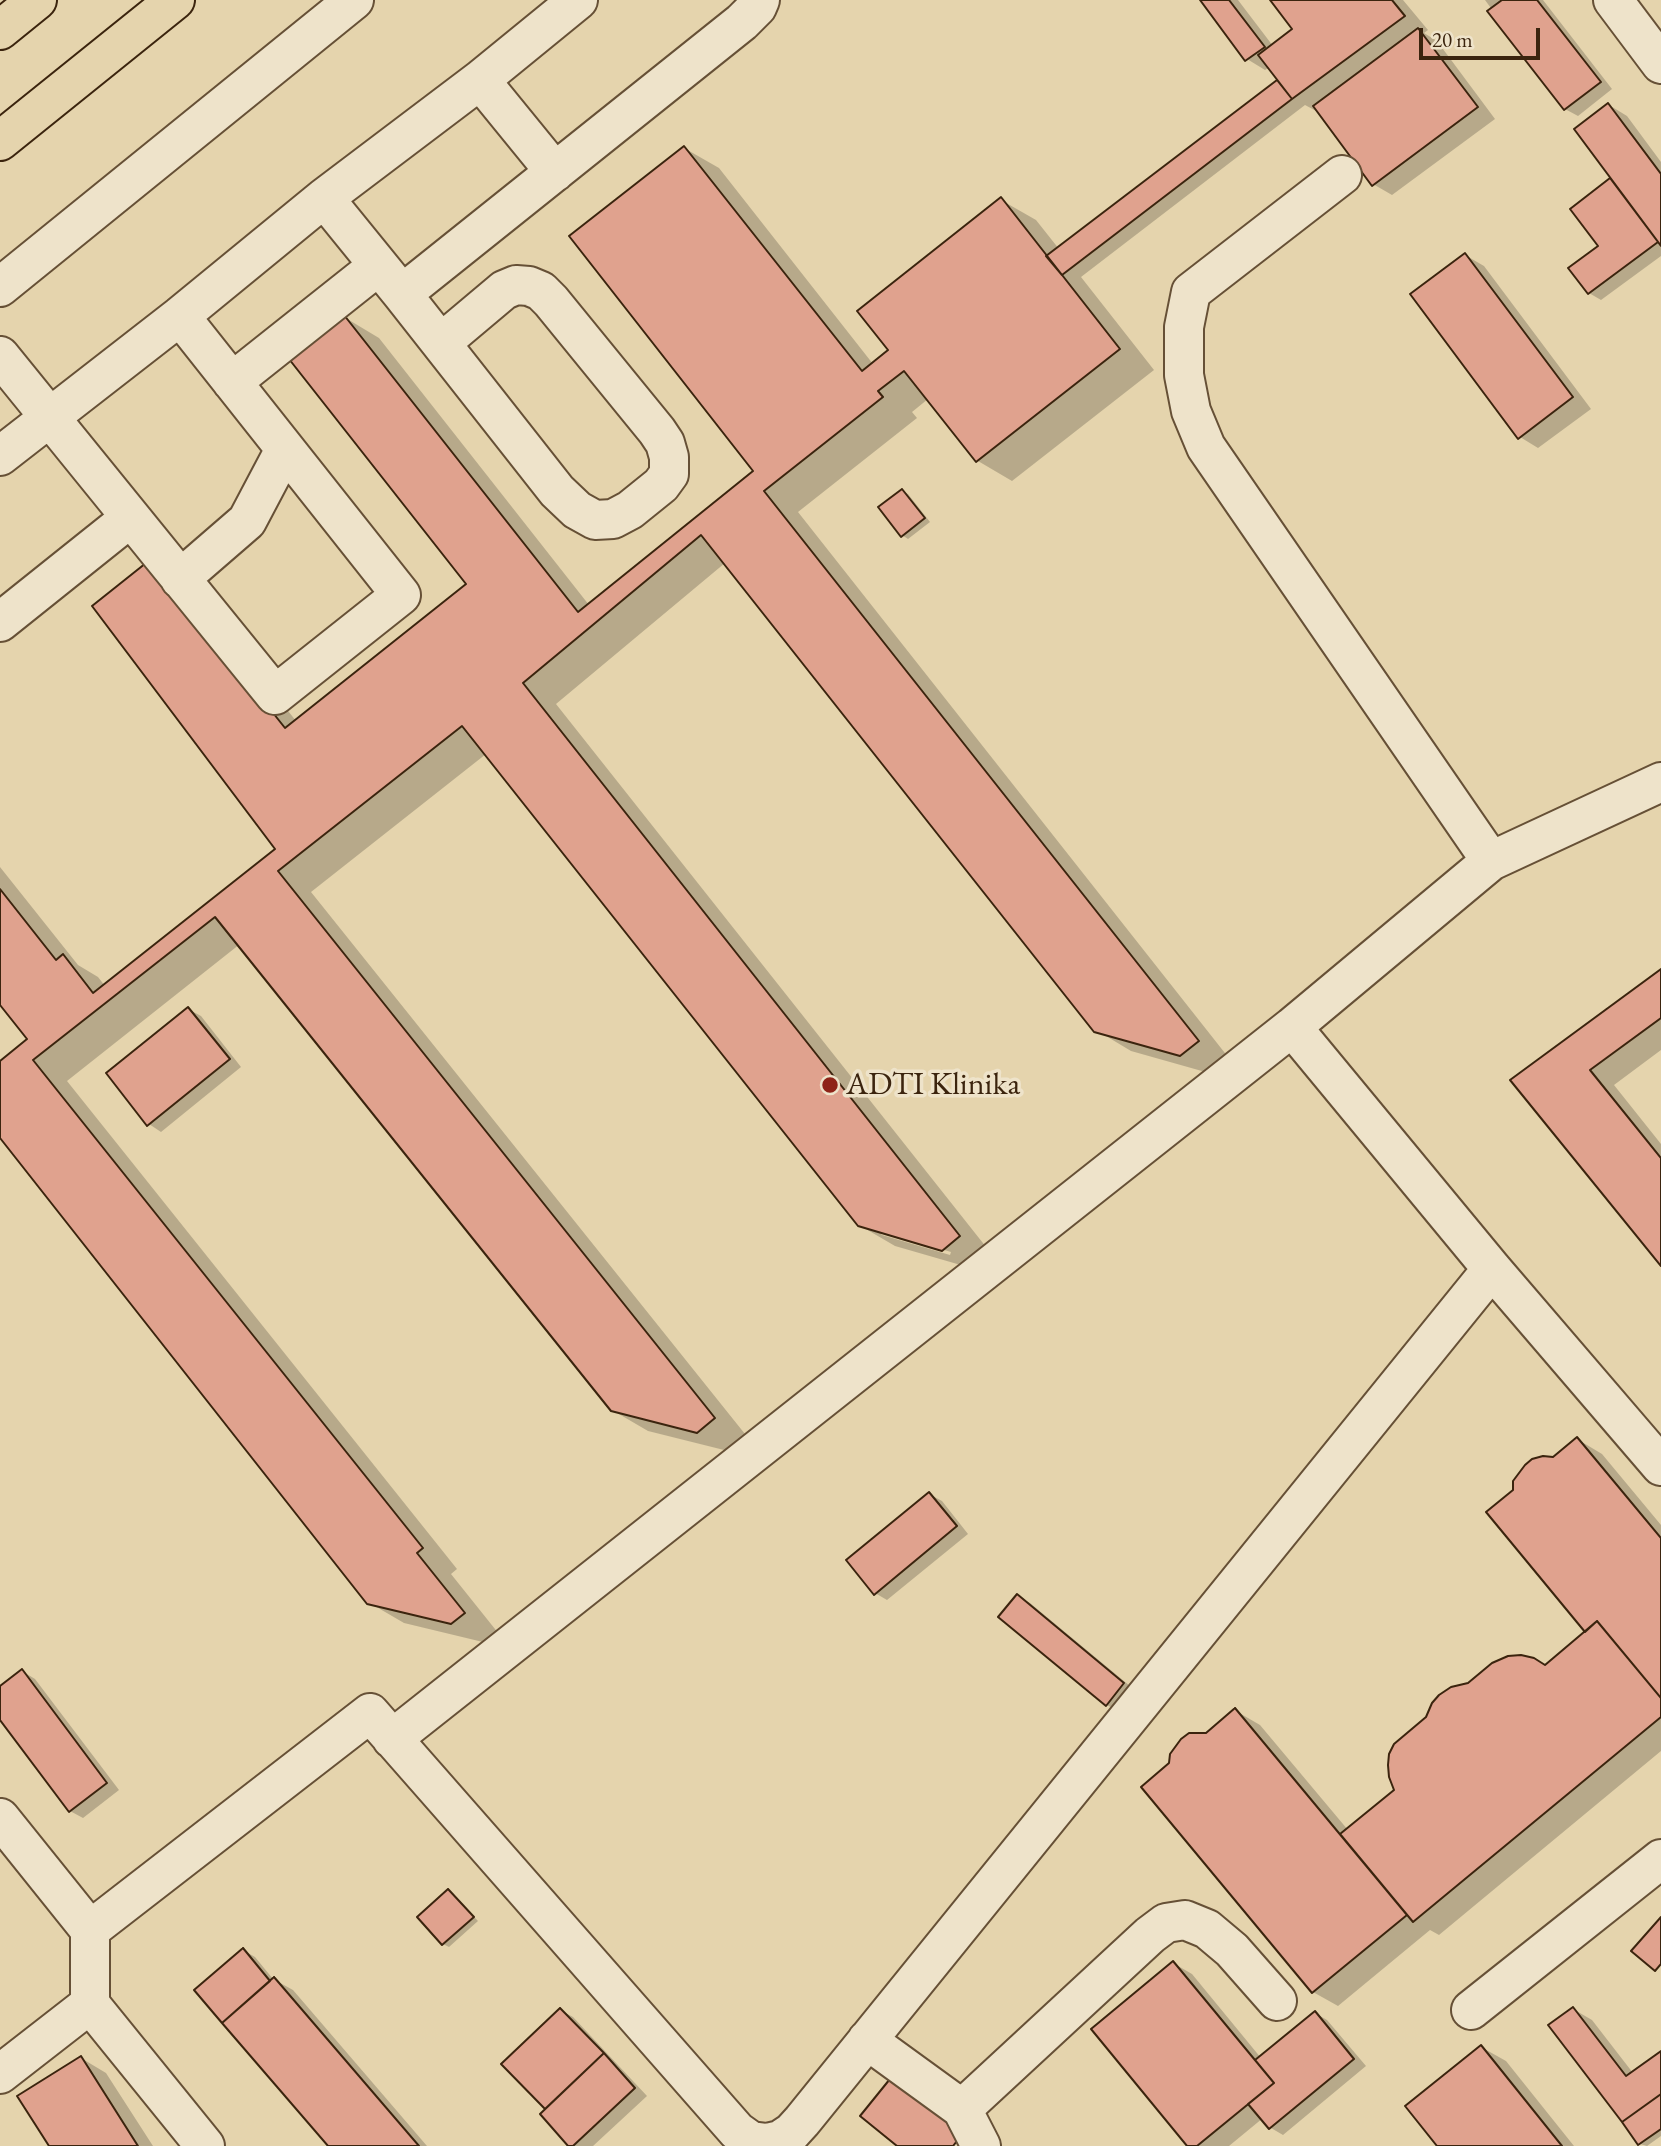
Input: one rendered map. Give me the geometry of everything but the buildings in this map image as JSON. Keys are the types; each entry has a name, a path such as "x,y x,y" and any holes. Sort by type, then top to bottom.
{"main road":[{"path":"0,30 37,0"},
{"path":"0,141 174,0"}],"lane":[{"path":"0,287 354,0"},
{"path":"0,456 180,316 324,198 480,80 578,0"},
{"path":"402,294 742,22 757,7 760,0"},
{"path":"1613,0 1661,64"},
{"path":"480,80 555,172"},
{"path":"1342,175 1191,292 1184,327 1184,375 1191,411 1206,447 1491,861"},
{"path":"324,198 558,491 577,510 595,520 613,519 661,485 669,474 669,457 665,443 657,431 541,291 516,285 504,290 441,343"},
{"path":"232,382 378,265"},
{"path":"0,356 275,695 401,595 180,316"},
{"path":"180,579 247,520 285,449"},
{"path":"0,622 130,518"},
{"path":"392,1739 1292,1027 1491,861 1661,782"},
{"path":"1292,1027 1492,1269 1661,1466"},
{"path":"90,1930 370,1713 711,2104 737,2131 751,2141 767,2143 780,2140 792,2132 1492,1269"},
{"path":"0,1818 90,1930 90,2004 205,2146"},
{"path":"1471,2010 1661,1859"},
{"path":"962,2109 1166,1923 1185,1920 1207,1929 1232,1950 1277,2001"},
{"path":"0,2074 90,2004"},
{"path":"867,2040 962,2109 981,2146"}],"place":[{"name":"ADTI Klinika","path":"830,1085"}]}
